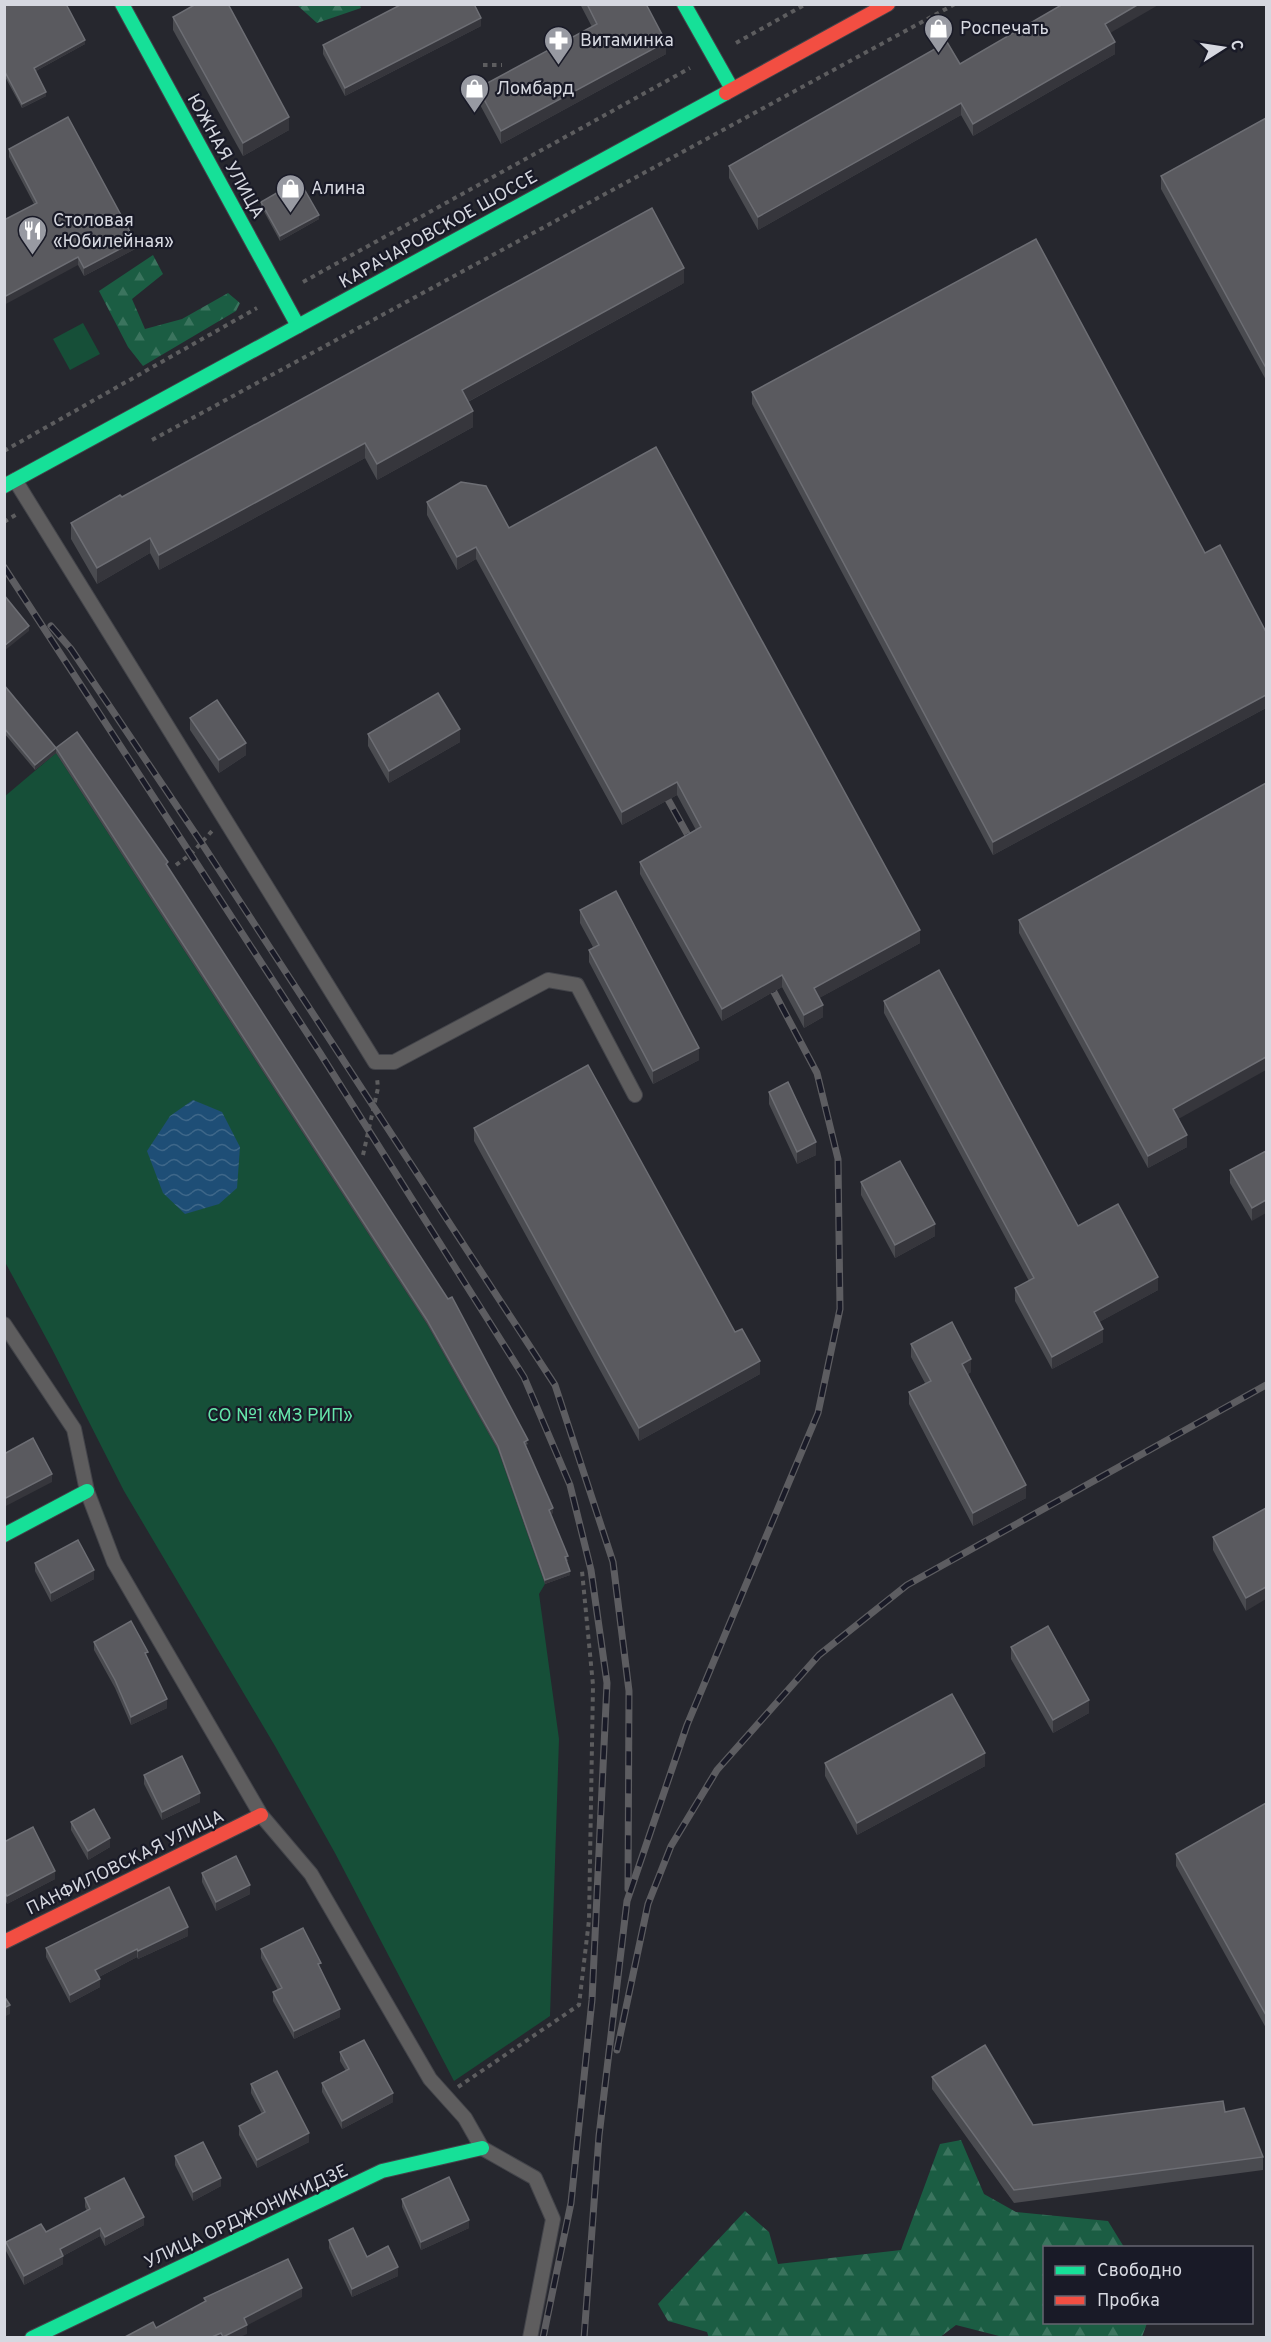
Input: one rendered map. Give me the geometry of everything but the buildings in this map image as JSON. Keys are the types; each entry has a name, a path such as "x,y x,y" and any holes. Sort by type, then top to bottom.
{"street":[{"name":"ЮЖНАЯ УЛИЦА","path":"122,4 298,326"},
{"path":"684,4 732,89"},
{"name":"КАРАЧАРОВСКОЕ ШОССЕ","path":"10,483 888,4"},
{"path":"4,1534 87,1491"},
{"name":"ПАНФИЛОВСКАЯ УЛИЦА","path":"4,1941 261,1815"},
{"name":"УЛИЦА ОРДЖОНИКИДЗЕ","path":"32,2337 382,2171 482,2148"}],"lane":[{"path":"10,483 32,505 375,1062 394,1062 548,980 577,985 635,1095"},
{"path":"4,1324 74,1429 87,1491 114,1562 261,1815 311,1874 430,2079 465,2118 482,2148 535,2178 554,2219 530,2337"}],"path":[{"path":"4,451 281,294 806,4"},
{"path":"148,442 955,4"},
{"path":"483,65 502,65"},
{"path":"4,522 32,505"},
{"path":"176,865 191,854 225,817"},
{"path":"363,1155 378,1088 375,1062"},
{"path":"445,2096 579,2005 589,1920 593,1685 582,1571"}],"green space":[{"path":"297,5 360,5 361,8 317,23"},
{"path":"153,255 163,274 132,299 145,329 182,319 228,293 240,303 236,311 143,366 128,347 99,291"},
{"path":"83,323 100,354 70,370 53,339"},
{"name":"СО №1 «МЗ РИП»","path":"56,753 427,1324 498,1450 545,1584 539,1594 559,1739 550,2016 454,2081 335,1853 275,1746 124,1491 5,1262 4,797"},
{"path":"961,2140 984,2194 1016,2212 1108,2221 1123,2246 1043,2246 1043,2324 1147,2324 1142,2337 1003,2337 956,2325 939,2338 709,2338 707,2332 668,2321 658,2304 745,2211 769,2232 778,2264 901,2250 940,2144"}],"water":[{"path":"193,1100 222,1112 240,1147 237,1188 219,1204 185,1214 163,1193 147,1151 170,1116"}],"railway":[{"path":"4,567 320,1053 524,1377 570,1485 591,1570 607,1683 592,2000 571,2203 543,2338"},
{"path":"51,626 71,649 201,842 555,1385 613,1562 629,1691 628,1889"},
{"path":"660,785 695,848"},
{"path":"584,2338 599,2136 627,1901 687,1725 818,1413 840,1309 838,1159 817,1073 766,977"},
{"path":"617,2050 648,1904 671,1846 717,1770 819,1655 907,1585 1266,1385"}],"traffic: fast":[{"path":"122,4 298,326"},
{"path":"684,4 732,89"},
{"path":"4,486 726,93"},
{"path":"4,1535 87,1491"},
{"path":"32,2338 382,2171 482,2148"}],"traffic: jam":[{"path":"726,93 888,4"},
{"path":"4,1942 261,1815"}],"place":[{"name":"Роспечать","path":"939,54"},
{"name":"Витаминка","path":"559,66"},
{"name":"Ломбард","path":"475,114"},
{"name":"Алина","path":"290,214"},
{"name":"Столовая «Юбилейная»","path":"32,256"}]}
